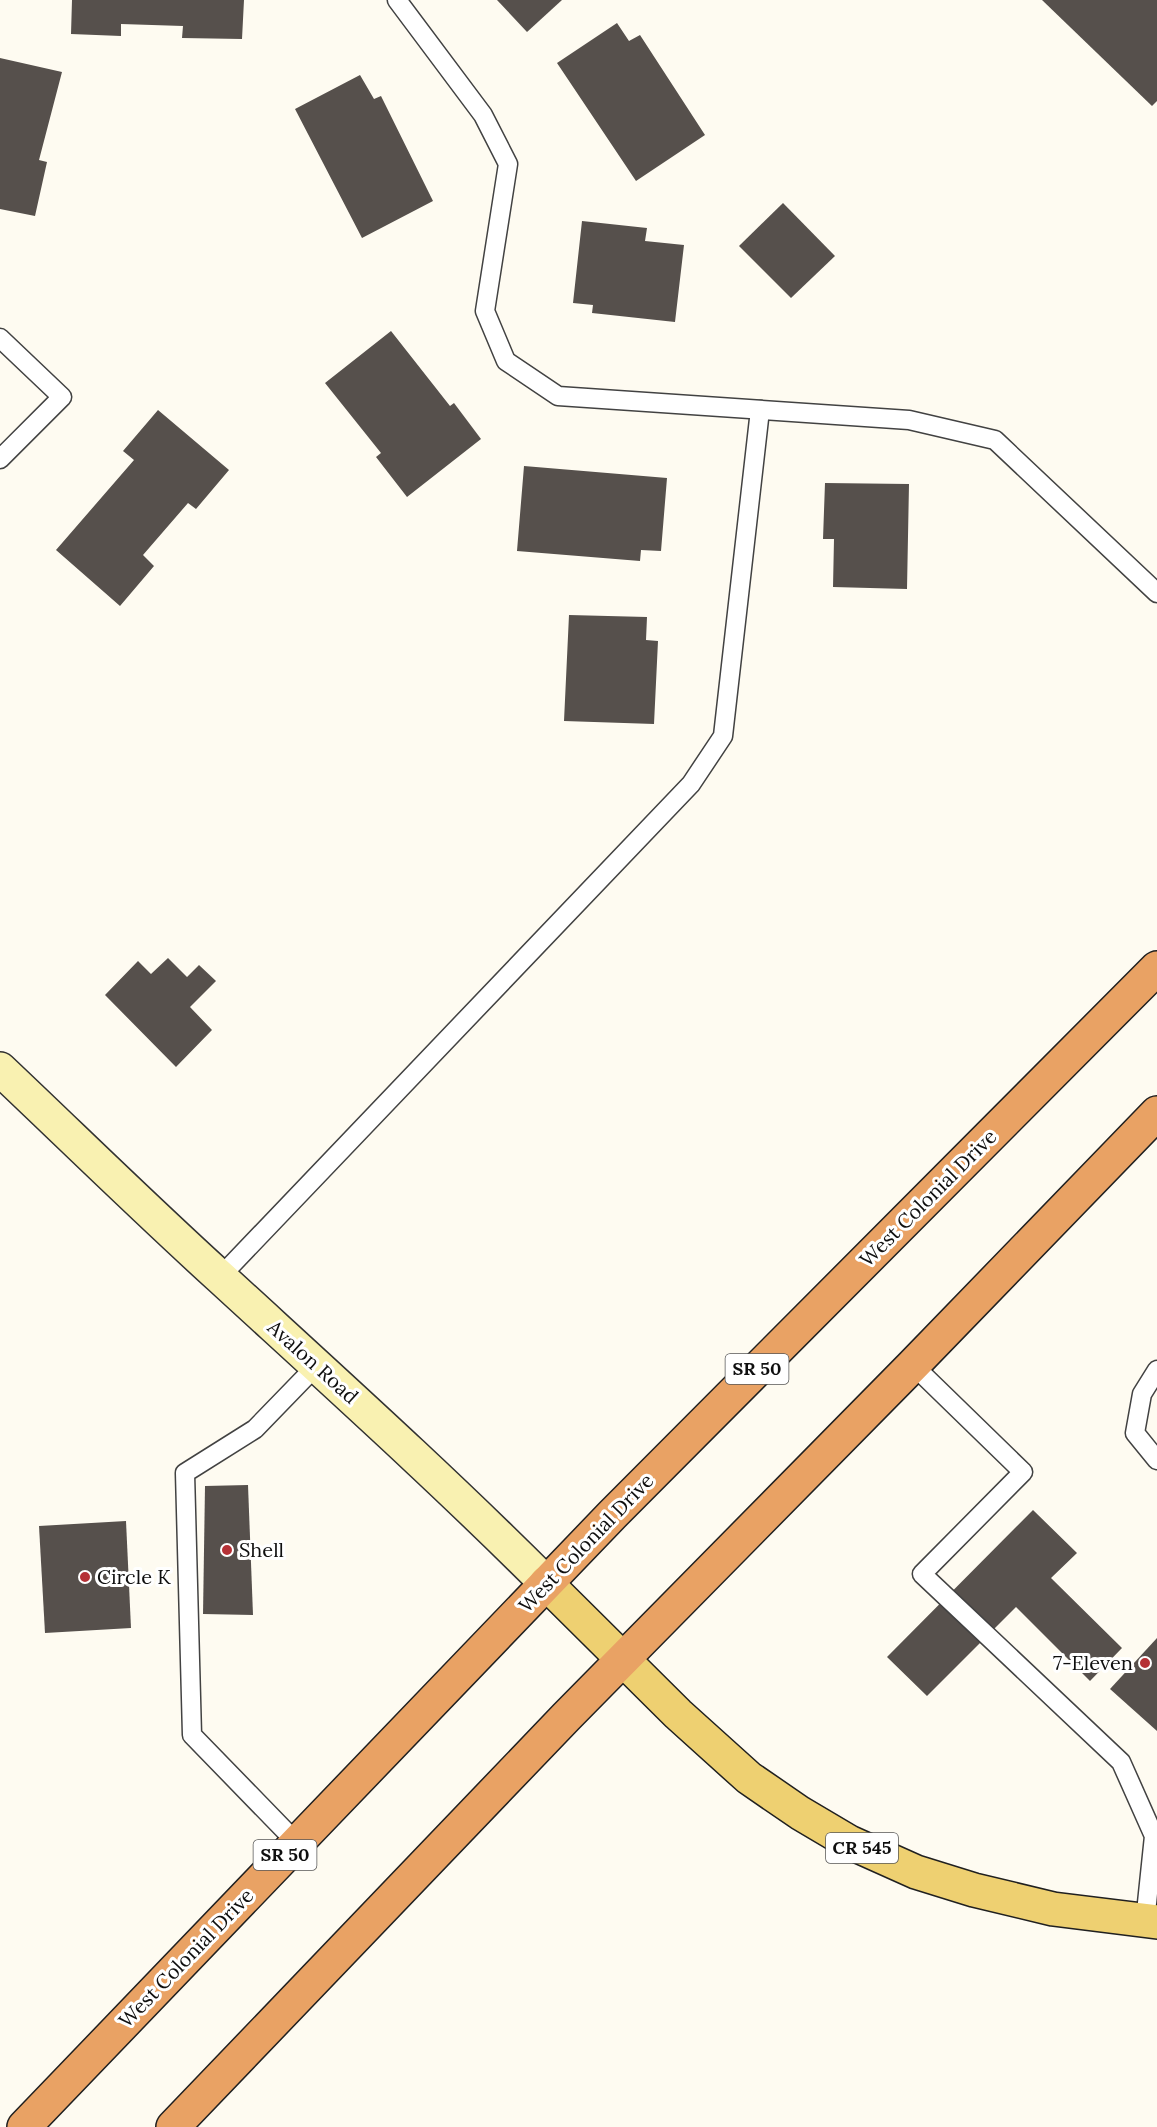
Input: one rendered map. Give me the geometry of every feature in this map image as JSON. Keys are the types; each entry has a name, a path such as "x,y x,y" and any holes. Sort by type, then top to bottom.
{"highway":[{"name":"West Colonial Drive","path":"24,2127 546,1583 1157,968"},
{"path":"173,2127 622,1659 913,1365 1157,1113"}],"main road":[{"name":"Avalon Road","path":"0,1069 488,1525 622,1659"},
{"name":"CR 545","path":"622,1659 678,1714 749,1778 800,1813 849,1842 916,1872 974,1890 1053,1910 1151,1922"}],"lane":[{"path":"397,0 483,115 508,164 485,311 506,361 558,396 909,420 995,440 1157,593"},
{"path":"0,338 62,397 0,459"},
{"path":"220,1277 691,784 723,736 760,410"},
{"path":"297,1843 192,1735 185,1473 255,1429 318,1364"},
{"path":"913,1365 1023,1472 922,1574 1121,1762 1154,1836 1151,1922"},
{"path":"1157,1370 1142,1395 1135,1433 1157,1460"}],"building":[{"path":"72,0 244,0 242,39 182,38 183,26 121,24 121,36 71,34"},
{"path":"497,0 562,0 527,32"},
{"path":"1042,0 1157,0 1157,101 1152,106"},
{"path":"617,23 629,41 640,35 705,135 636,181 557,63"},
{"path":"0,58 62,72 39,160 47,162 35,216 0,209"},
{"path":"360,75 374,99 381,96 433,201 362,238 295,109"},
{"path":"783,203 835,256 791,298 739,246"},
{"path":"582,221 647,228 645,241 684,245 675,322 592,313 593,305 573,303"},
{"path":"391,331 450,406 454,403 481,439 407,497 376,457 381,453 325,383"},
{"path":"158,410 229,470 196,509 188,503 143,555 154,566 120,606 56,550 134,460 123,451"},
{"path":"524,466 667,478 661,551 641,550 640,561 517,551"},
{"path":"825,483 909,484 907,589 833,587 834,539 823,539"},
{"path":"569,615 647,617 646,640 658,641 654,724 564,721"},
{"path":"168,958 187,977 199,965 216,981 190,1007 212,1030 176,1067 105,995 138,961 151,974"},
{"name":"Shell","path":"248,1485 253,1615 203,1614 205,1486"},
{"path":"1033,1510 1077,1553 1051,1578 1122,1648 1090,1681 1016,1607 927,1696 887,1657"},
{"name":"Circle K","path":"126,1521 131,1628 45,1633 39,1526"},
{"name":"7-Eleven","path":"1157,1638 1157,1731 1110,1689"}],"place":[{"name":"Shell","path":"227,1550"},
{"name":"Circle K","path":"85,1577"},
{"name":"7-Eleven","path":"1145,1663"}]}
